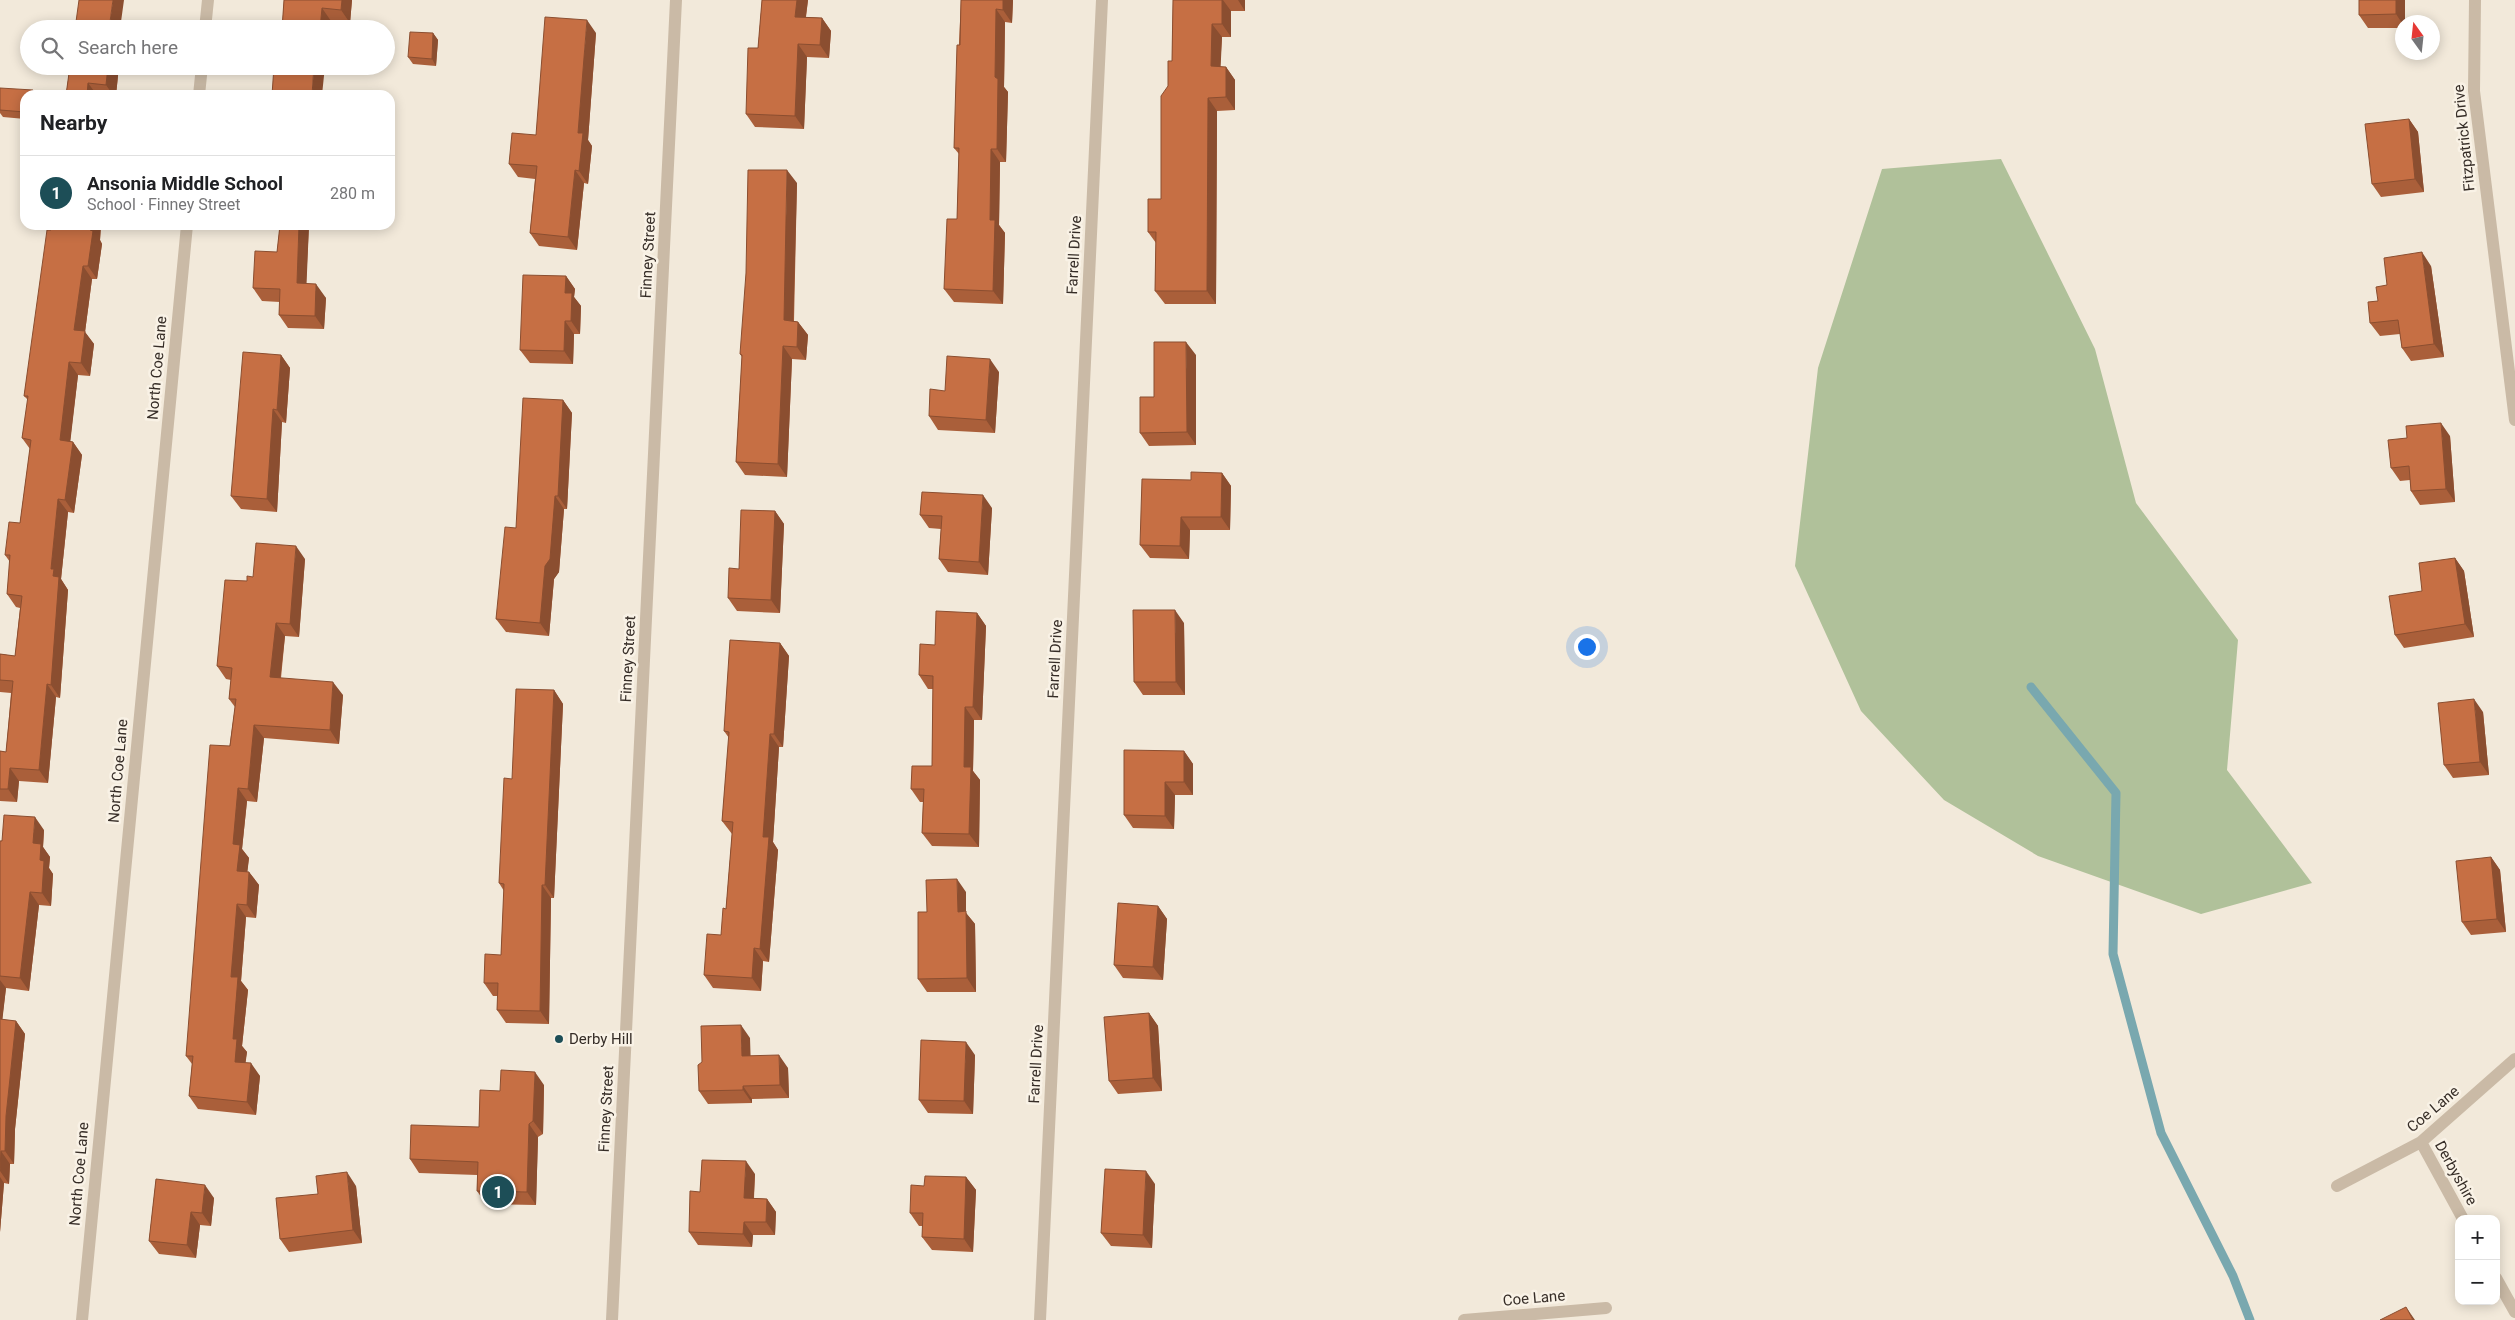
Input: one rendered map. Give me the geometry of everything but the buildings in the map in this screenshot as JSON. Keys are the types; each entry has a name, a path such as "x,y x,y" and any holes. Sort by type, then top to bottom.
{"street":[{"path":"206,20 208,0"},
{"name":"Finney Street","path":"612,1320 676,0"},
{"name":"Farrell Drive","path":"1040,1320 1102,0"},
{"name":"Fitzpatrick Drive","path":"2474,0 2474,91 2515,420"},
{"path":"200,90 201,75"},
{"name":"North Coe Lane","path":"82,1320 187,230"},
{"name":"Coe Lane","path":"2337,1186 2421,1142 2515,1060"},
{"name":"Derbyshire","path":"2421,1142 2461,1215"},
{"path":"2500,1285 2515,1312"},
{"name":"Coe Lane","path":"1464,1320 1606,1308"}],"green space":[{"path":"2001,159 2095,349 2136,503 2238,640 2227,770 2312,883 2201,914 2038,856 1944,800 1861,711 1795,566 1818,368 1882,169"}],"waterway":[{"path":"2031,687 2116,793 2113,954 2161,1133 2233,1276 2250,1320"}],"place":[{"name":"Derby Hill","path":"559,1039"},
{"name":"Ansonia Middle School","path":"498,1192"}]}
